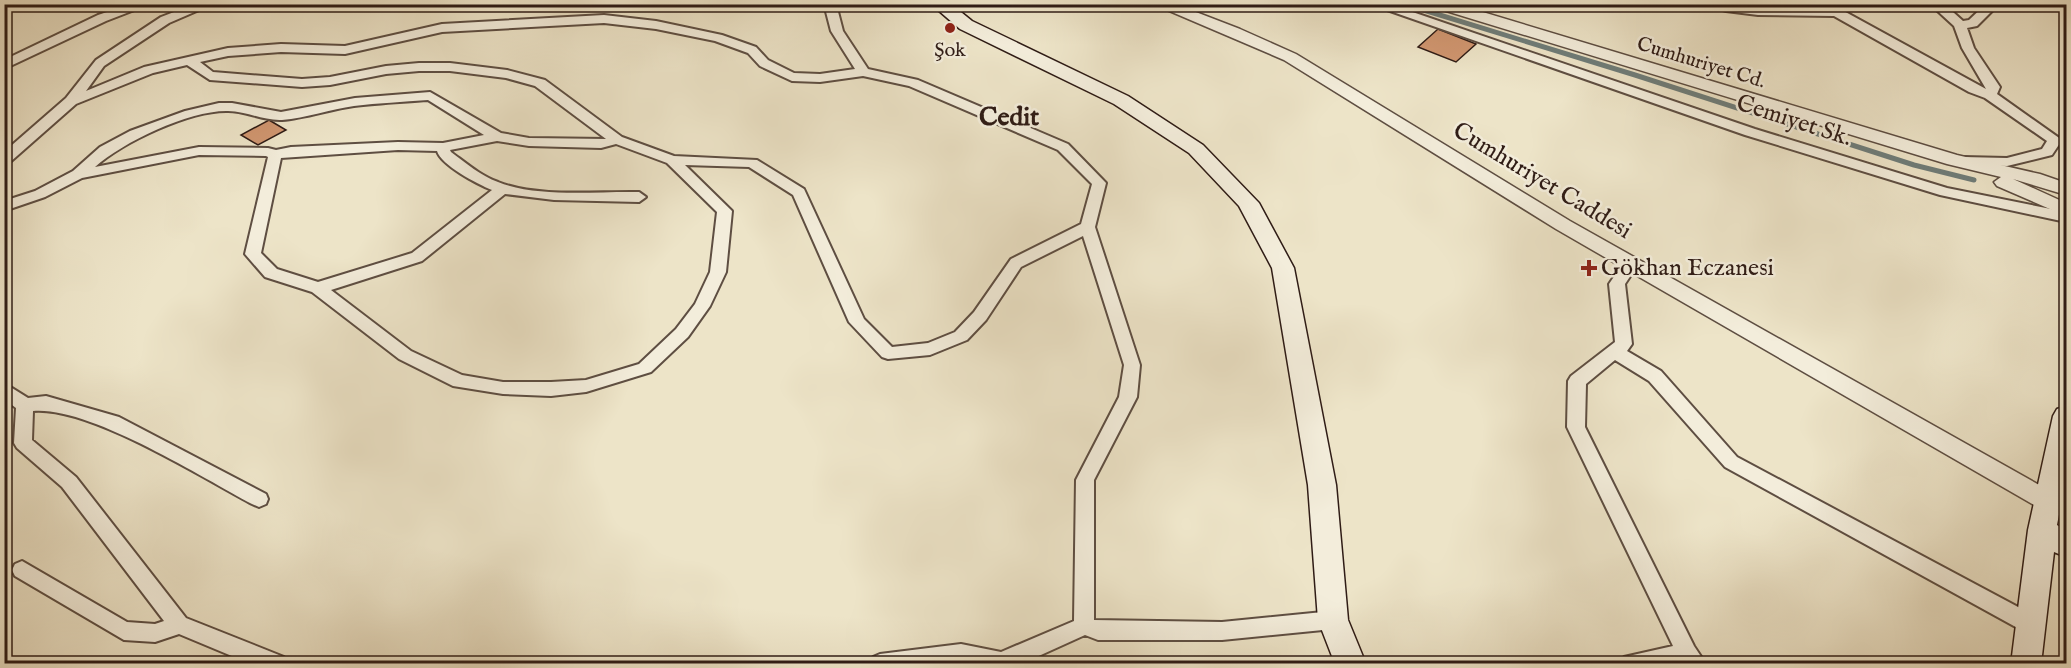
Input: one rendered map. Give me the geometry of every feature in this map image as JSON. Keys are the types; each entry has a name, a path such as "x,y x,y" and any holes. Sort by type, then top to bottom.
{"main road":[{"path":"939,4 966,26 1121,100 1196,149 1248,202 1283,268 1322,485 1333,620 1352,663"},
{"path":"2026,663 2042,530 2058,503 2067,416"},
{"path":"2042,530 2067,545"}],"street":[{"path":"7,61 102,18 144,4"},
{"path":"4,160 71,101 100,63 165,20 207,4"},
{"path":"830,4 837,31 862,72"},
{"name":"Cumhuriyet Caddesi","path":"1160,4 1234,32 1290,57 1554,219 2058,503"},
{"name":"Cemiyet Sk.","path":"1376,4 1750,132 1945,192 2067,216"},
{"path":"1710,4 1746,12 1785,15 1832,8 1974,89 1990,95 2055,140 2047,152 2007,162 1953,160"},
{"path":"1936,4 1960,25 1968,48 1993,87 1990,95"},
{"path":"1960,25 1973,24 1993,4"},
{"name":"Cumhuriyet Cd.","path":"1442,5 1953,160"},
{"path":"71,101 149,70 228,52 270,49 345,50 442,28 604,19 656,25 718,38 752,50 764,63 792,77 820,78 862,72 913,83 1063,147 1099,183 1088,227 1132,365 1128,398 1084,480 1084,626"},
{"path":"190,61 210,76 302,83 330,81 419,66 450,67 507,74 540,83 617,140 672,160 752,163 799,192 857,322 888,353 930,349 961,336 980,316 1016,263 1088,227"},
{"path":"4,206 40,194 78,174 105,150 135,134 190,114 219,107 232,106 281,116 355,102 430,96 497,137"},
{"path":"78,174 199,151 268,152 275,155 291,152 398,146 442,147 497,137 529,142 601,144 617,140"},
{"path":"442,147 444,154 472,174 502,189 549,195 639,197"},
{"path":"275,155 253,254 271,273 318,288 405,355 459,381 503,388 551,390 586,386 645,368 682,333 702,306 717,272 725,211 672,160"},
{"path":"1953,160 2040,180 2067,189"},
{"path":"1953,160 2067,210"},
{"path":"318,288 417,257 502,189"},
{"path":"1631,263 1617,284 1624,344 1577,381 1576,427 1691,658 1631,663"},
{"path":"1614,351 1655,376 1731,462 2030,624"},
{"path":"4,389 25,405 46,403 113,422 259,499"},
{"path":"25,405 23,443 69,482 179,626 278,663"},
{"path":"22,570 124,631 155,633 179,626"},
{"path":"880,663 961,654 998,662 1084,626 1098,631 1222,631 1333,620"}],"building":[{"path":"1438,29 1476,44 1456,62 1418,47"},
{"path":"269,120 286,130 258,145 241,135"}],"waterway":[{"path":"1404,4 1635,75 1914,165 1974,180"}],"place":[{"name":"Şok","path":"950,28"},
{"name":"Gökhan Eczanesi","path":"1589,268"}],"district":[{"name":"Cedit","path":"1009,117"}]}
